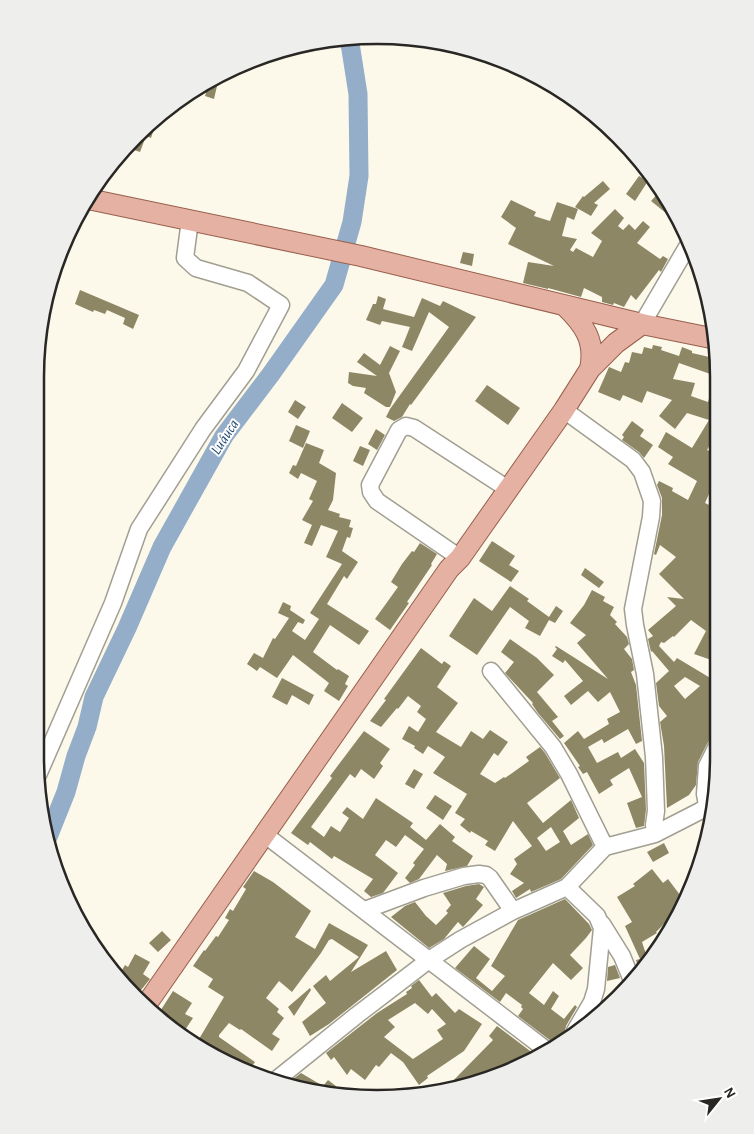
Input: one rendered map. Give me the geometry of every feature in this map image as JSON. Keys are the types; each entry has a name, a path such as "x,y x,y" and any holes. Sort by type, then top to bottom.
{"main road":[{"path":"94,200 361,256 642,324 707,337"},
{"path":"564,305 580,319 587,333 593,356 590,369"},
{"path":"149,1000 449,569 460,558 564,410 590,369 616,343 642,324"}],"street":[{"path":"44,761 113,604 139,529 203,429 246,371 281,305 248,283 196,268 185,258 190,220"},
{"path":"642,324 685,250"},
{"path":"564,410 633,460 642,472 652,501 652,518 633,609 634,625 645,674 654,757 655,834"},
{"path":"460,558 373,497 370,485 399,430 406,426 414,428 508,490"},
{"path":"491,671 553,747 569,774 605,846"},
{"path":"707,797 705,794 706,766 710,759"},
{"path":"281,1076 429,960 460,940 513,911 567,887 605,846 655,834 706,806"},
{"path":"264,834 542,1047"},
{"path":"365,910 424,888 464,876 479,874 490,878 513,911"},
{"path":"567,887 597,916 622,956 630,975"},
{"path":"582,1020 592,1002 596,989 602,928 600,922"}],"building":[{"path":"217,86 214,99 205,96 206,93 203,92"},
{"path":"154,129 154,129 151,138 146,136"},
{"path":"146,136 140,152 133,150"},
{"path":"639,176 647,182 635,201 626,194"},
{"path":"603,181 610,189 594,203 598,205 591,216 575,207 583,196"},
{"path":"656,195 669,215 651,201"},
{"path":"511,200 536,212 534,216 550,221 557,202 578,209 574,220 567,217 562,236 577,239 570,250 573,252 576,248 593,257 602,241 591,233 615,209 624,218 618,226 623,230 629,224 635,230 643,221 650,227 637,243 660,259 663,256 668,259 661,272 659,270 636,300 631,295 624,307 614,303 613,305 602,302 602,297 584,288 581,297 523,283 528,262 554,266 508,244 516,228 501,217"},
{"path":"463,252 474,254 472,266 460,263"},
{"path":"80,290 139,315 133,329 123,324 125,318 107,310 105,314 94,310 93,312 75,304"},
{"path":"378,296 386,299 383,309 414,317 422,298 440,306 443,301 476,317 402,417 394,421 386,417 390,409 449,327 429,312 412,351 402,347 410,327 382,321 380,325 366,320 373,304 376,304"},
{"path":"653,345 662,347 661,350 679,356 682,347 692,351 692,353 710,357 710,374 679,363 673,379 695,383 691,396 708,402 710,396 710,445 707,450 710,451 710,492 705,503 710,505 710,660 694,654 706,631 691,620 674,637 664,643 661,642 659,646 674,662 677,658 710,678 710,740 698,762 696,785 689,795 667,808 664,746 660,722 667,716 659,706 656,683 669,671 651,652 648,639 653,636 648,630 676,606 667,597 684,599 659,574 676,557 660,545 656,555 654,554 662,515 662,498 657,485 659,481 673,488 672,491 688,500 697,481 668,464 673,457 658,447 666,432 692,448 709,420 687,413 675,429 659,416 672,400 647,391 642,403 623,395 620,401 598,392 609,367 621,372 625,362 629,363 632,352 642,354 644,347 652,349","holes":["685,677 700,686 685,699 674,686"]},
{"path":"390,346 400,351 389,373 396,392 390,407 386,407 364,393 366,388 353,386 348,383 349,372 377,376 357,362 364,353 380,365"},
{"path":"487,385 520,408 508,425 475,401"},
{"path":"295,400 306,407 298,419 288,412"},
{"path":"342,403 363,418 352,432 332,418"},
{"path":"632,421 644,430 640,436 653,445 644,458 622,440 624,437 622,435"},
{"path":"296,425 310,431 303,448 289,441"},
{"path":"376,429 385,435 377,450 368,444"},
{"path":"306,443 324,450 319,463 336,473 333,500 328,510 340,514 339,517 351,520 349,527 353,528 350,538 347,537 342,551 358,562 347,579 344,576 327,604 369,631 359,645 330,625 313,652 337,670 349,676 345,684 348,686 339,701 324,691 329,683 293,655 277,678 260,667 257,671 247,664 254,653 263,658 273,638 275,639 289,618 278,613 283,602 291,606 290,610 305,620 303,624 298,622 292,631 305,640 319,619 310,613 342,564 326,557 338,531 321,525 312,546 304,543 312,525 302,520 313,501 309,499 317,481 301,473 298,479 289,473 293,465 296,466"},
{"path":"360,446 370,450 363,466 353,461"},
{"path":"492,541 515,556 509,565 519,571 511,582 479,561"},
{"path":"420,543 437,554 432,565 407,602 409,603 390,630 375,619 398,587 391,582 402,564"},
{"path":"585,568 604,582 599,588 581,575"},
{"path":"510,586 529,599 527,601 549,617 556,606 563,611 555,623 549,620 540,636 525,628 529,621 510,607 477,655 449,636 474,598 492,611"},
{"path":"592,590 605,597 603,601 614,607 610,615 617,622 615,624 627,637 629,644 624,649 632,659 634,670 631,672 636,685 642,741 636,744 628,729 604,743 602,739 588,747 597,763 618,752 621,758 635,749 644,763 646,810 644,826 636,828 627,803 642,797 629,768 610,780 613,785 599,794 587,772 583,774 578,767 580,766 564,743 578,731 584,739 609,724 607,719 620,712 610,692 598,702 588,691 571,705 564,696 583,681 565,660 563,663 552,656 557,649 556,646 608,679 577,643 586,635 570,623 584,605"},
{"path":"510,639 537,658 554,675 537,692 558,717 552,721 564,736 560,739 538,713 533,703 505,673 514,662 501,652"},
{"path":"421,648 442,664 444,661 451,666 437,687 458,703 436,732 461,747 471,731 483,739 490,730 508,742 498,756 494,753 480,774 495,783 529,761 526,757 540,747 560,778 527,803 543,823 571,800 579,818 563,831 571,845 588,834 593,845 561,879 531,892 530,889 516,898 512,891 524,883 510,874 517,864 514,859 532,846 513,821 495,851 485,845 488,841 471,831 470,833 460,825 465,819 455,813 467,794 433,773 445,757 428,746 423,754 414,748 415,746 402,739 409,726 418,732 426,719 417,712 421,706 408,696 381,727 370,721 386,700 384,699","holes":["551,827 560,842 546,851 537,838"]},
{"path":"282,678 314,695 309,705 292,695 287,705 272,697"},
{"path":"364,731 390,749 380,763 383,766 374,779 361,769 355,778 350,774 311,827 324,837 331,826 340,832 349,818 342,813 347,807 363,819 376,798 413,823 410,827 426,840 440,824 455,837 452,841 473,856 467,866 445,871 447,864 437,855 419,879 410,883 405,878 415,865 413,863 424,849 405,835 396,847 386,840 375,855 398,873 383,893 371,897 364,891 373,879 334,856 332,859 310,842 308,845 291,833"},
{"path":"414,769 423,774 414,789 405,784"},
{"path":"435,795 452,806 443,820 426,808"},
{"path":"664,843 669,853 653,862 647,852"},
{"path":"652,869 663,883 668,879 681,894 668,920 657,933 642,942 646,953 637,965 636,960 640,959 625,926 632,922 617,897 635,886 633,884"},
{"path":"254,871 273,882 311,911 295,937 315,949 329,923 368,945 351,972 386,951 397,970 329,1024 310,1036 302,1022 326,1003 313,986 326,975 330,981 359,957 332,939 329,940 292,992 279,981 266,998 279,1009 277,1012 284,1018 272,1034 280,1039 272,1051 241,1029 229,1023 219,1035 219,1037 255,1062 252,1066 199,1039 224,997 208,987 213,979 193,966 216,936 218,937 229,920 225,918 230,909 233,911 246,889 243,887"},
{"path":"479,884 484,887 476,899 483,905 463,927 458,922 444,939 429,948 391,917 405,906 415,902 436,925 448,913 446,911 451,905 443,893"},
{"path":"565,899 589,924 592,930 570,955 583,968 571,980 553,963 529,993 544,1005 553,991 559,996 551,1009 564,1019 575,1005 577,1007 565,1031 551,1041 518,1016 523,1009 522,1005 506,993 500,1002 455,968 474,946 490,959 476,978 492,991 505,976 491,966 518,920"},
{"path":"162,931 171,940 158,952 149,943"},
{"path":"135,954 150,962 143,974 150,979 140,992 121,971 125,965 128,967"},
{"path":"615,965 620,978 607,981 608,967"},
{"path":"419,980 432,997 436,993 455,1013 459,1009 482,1024 464,1051 427,1076 428,1078 419,1085 403,1062 391,1053 379,1067 376,1065 365,1080 351,1069 347,1075 334,1057 331,1060 326,1053 377,1013 407,994 406,992 412,988 411,986","holes":["415,1003 428,1014 432,1009 446,1024 437,1030 443,1039 413,1059 384,1037 395,1027 388,1020"]},
{"path":"310,988 311,990 294,1016 288,1007"},
{"path":"173,991 192,1003 185,1014 193,1018 185,1029 160,1011"},
{"path":"497,1026 532,1052 484,1073 452,1082 493,1040 489,1036"},
{"path":"301,1073 322,1085 312,1084 293,1079"},
{"path":"328,1080 336,1086 335,1087 323,1086"}],"waterway":[{"name":"Luáuca","path":"51,828 66,792 76,756 87,727 94,697 127,628 162,547 224,436 334,285 352,222 359,176 358,94 350,45"}]}
